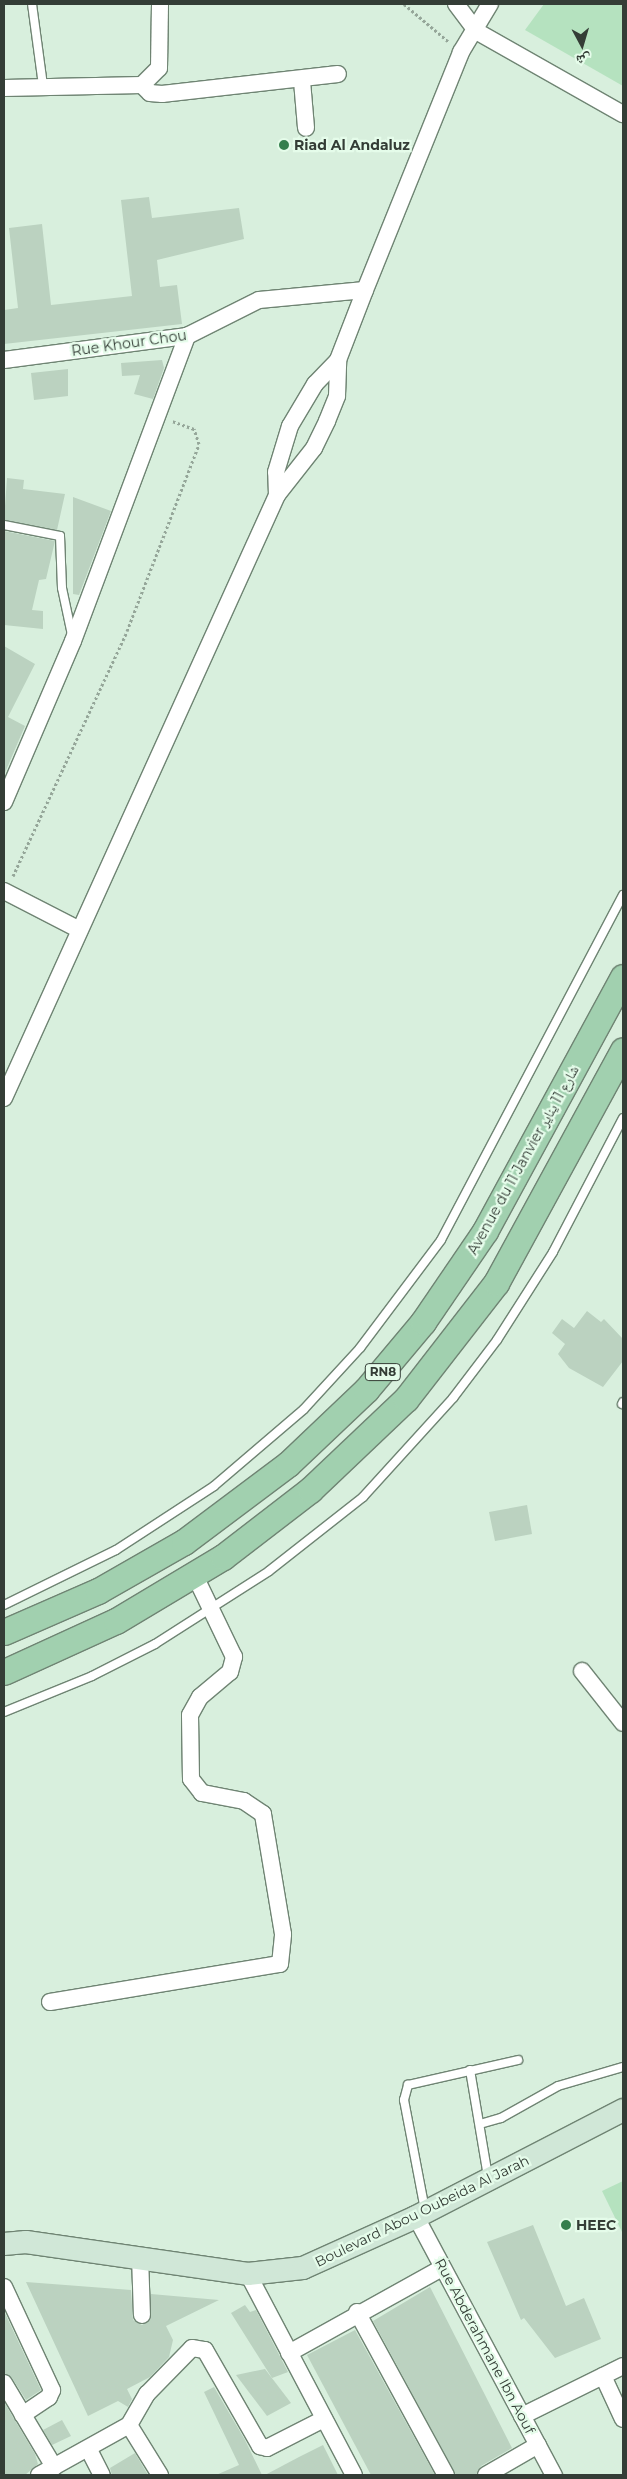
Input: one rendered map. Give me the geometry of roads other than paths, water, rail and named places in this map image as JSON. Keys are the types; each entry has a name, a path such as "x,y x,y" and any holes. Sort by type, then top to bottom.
{"main road":[{"name":"Avenue du 11 Janvier شارع 11 يناير","path":"4,1632 98,1590 184,1542 288,1464 366,1390 424,1322 485,1231 623,977"},
{"name":"RN8","path":"4,1672 86,1636 195,1576 310,1490 433,1368 496,1283 623,1050"}],"street":[{"path":"142,85 159,68 160,4"},
{"path":"4,1098 277,494 314,448 327,421 337,396 338,360 365,290 461,52 476,31 490,4"},
{"path":"458,7 476,31 623,114"},
{"path":"4,88 43,85 142,85 153,94 302,81 338,74"},
{"path":"302,81 306,128"},
{"name":"Rue Khour Chou","path":"4,360 188,336 259,300 365,290"},
{"path":"4,802 73,641 188,336"},
{"path":"277,494 276,472 290,426 315,384 338,360"},
{"path":"5,891 80,930"},
{"path":"50,2002 280,1964 283,1934 263,1814 244,1801 202,1793 191,1779 190,1715 234,1662 233,1648 195,1576"},
{"path":"582,1671 623,1723"},
{"name":"Boulevard Abou Oubeida Al Jarah","path":"4,2244 26,2242 140,2256 248,2274 303,2268 489,2181 623,2110"},
{"name":"Rue Abderahmane Ibn Aouf","path":"420,2214 442,2268 554,2475"},
{"path":"140,2256 142,2315"},
{"path":"289,2353 357,2312 442,2268"},
{"path":"248,2274 354,2475"},
{"path":"4,2286 52,2390 50,2397 22,2415"},
{"path":"357,2312 446,2475"},
{"path":"39,2475 89,2450 129,2425 147,2394 185,2352 198,2347 205,2350 260,2446 267,2448 324,2419"},
{"path":"522,2416 623,2366"},
{"path":"603,2376 623,2419"},
{"path":"4,2383 54,2467"},
{"path":"129,2425 160,2475"},
{"path":"486,2475 538,2445"},
{"path":"89,2450 102,2475"}],"lane":[{"path":"32,4 43,85"},
{"path":"4,525 60,536 62,588 73,641"},
{"path":"4,1605 116,1550 214,1486 304,1409 360,1348 441,1240 623,895"},
{"path":"4,1712 92,1676 213,1610 363,1496 453,1398 497,1340 552,1252 623,1118"},
{"path":"420,2214 404,2092 420,2080 518,2060"},
{"path":"480,2124 558,2086 623,2067"},
{"path":"470,2070 489,2181"}],"place":[{"name":"Riad Al Andaluz","path":"284,145"},
{"name":"HEEC","path":"566,2225"}]}
